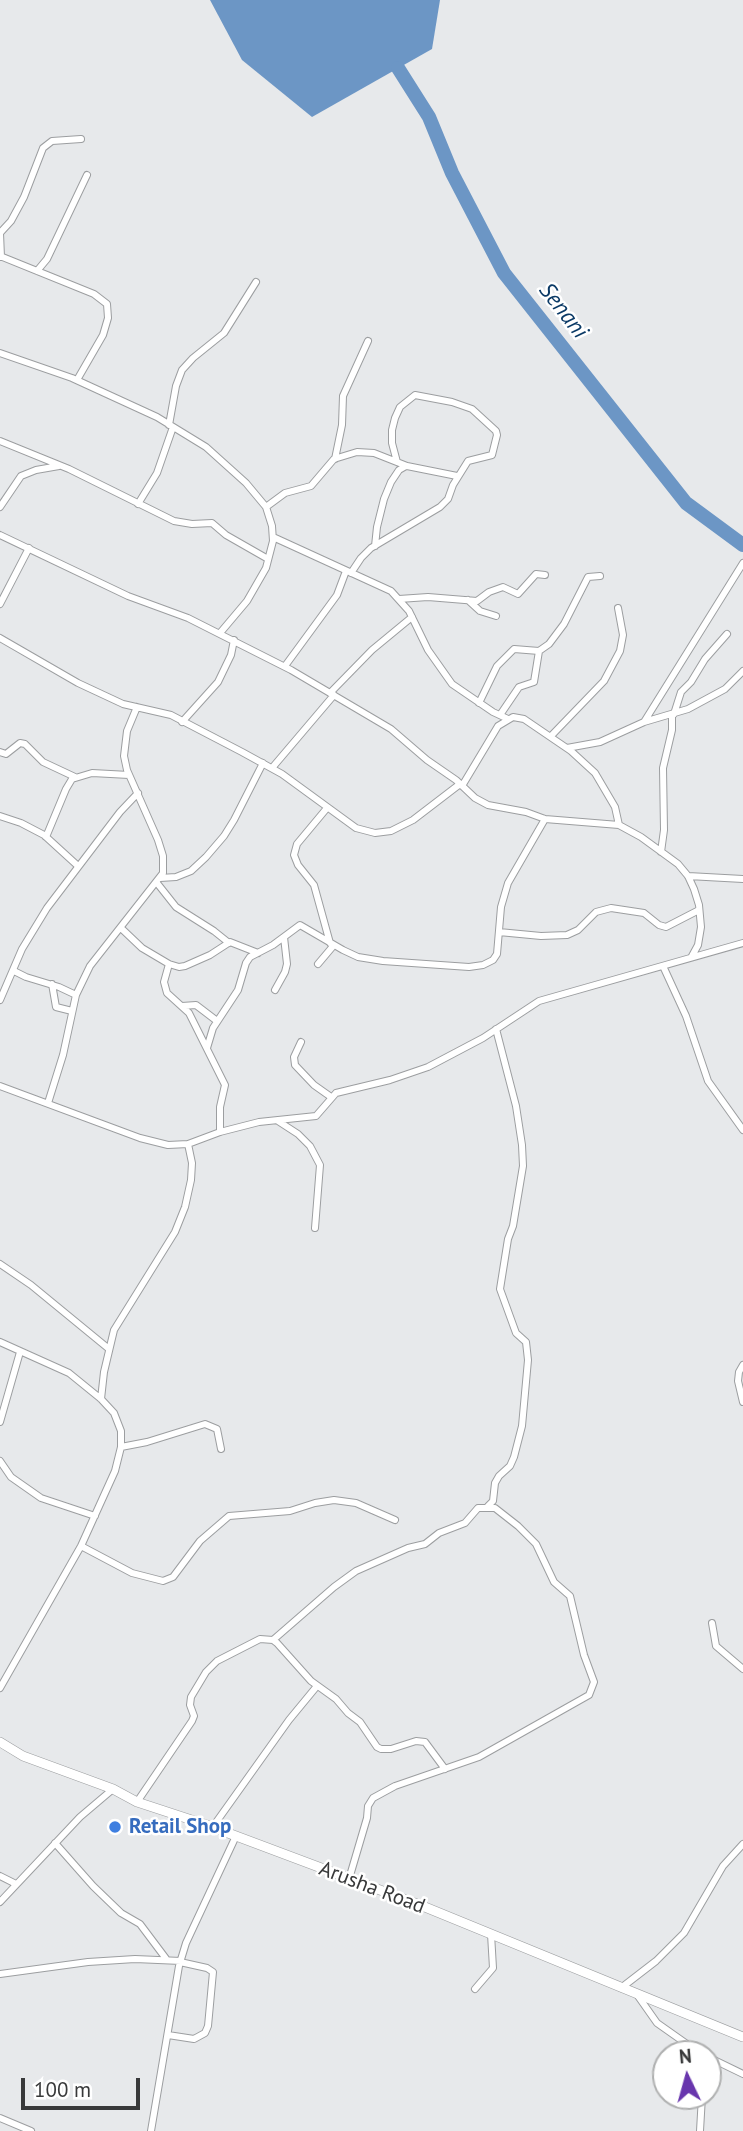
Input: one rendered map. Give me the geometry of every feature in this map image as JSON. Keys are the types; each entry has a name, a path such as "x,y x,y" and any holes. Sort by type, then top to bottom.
{"main road":[{"name":"Arusha Road","path":"0,1742 23,1756 113,1789 137,1802 236,1836 491,1934 743,2037"}],"street":[{"path":"77,380 103,335 108,318 107,304 93,294 1,256 0,233 11,221 24,197 43,148 52,141 81,139"},
{"path":"37,271 47,258 87,175"},
{"path":"138,504 157,473 171,426 176,386 182,370 223,333 256,282"},
{"path":"267,507 285,492 311,486 334,459 342,425 343,396 368,341"},
{"path":"0,353 77,380 171,426 206,447 246,483 267,507 273,537 266,568 247,601 220,633"},
{"path":"285,667 337,595 348,572 375,546 440,508 448,499 463,467 473,458 492,455 495,449 495,431 472,409 419,394 400,407 394,418 392,430 397,462"},
{"path":"0,441 61,465 184,524 212,523 226,535 268,559"},
{"path":"334,459 366,451 407,466 457,476"},
{"path":"0,507 21,476 61,465"},
{"path":"375,546 377,527 391,482 399,470 407,466"},
{"path":"0,535 128,596 188,618 285,667 391,729 475,798 488,805 526,812 545,819 619,825 641,836 678,864 688,876 699,910 701,932 692,956"},
{"path":"273,537 391,591 412,617 428,650 448,680 508,719"},
{"path":"0,604 29,548"},
{"path":"644,722 743,563"},
{"path":"399,599 428,597 477,601 489,592 503,587 518,594 536,574 545,575"},
{"path":"500,715 519,687 534,682 539,651 558,635 588,577 600,576"},
{"path":"468,600 480,611 496,616"},
{"path":"551,736 604,681 620,651 623,635 618,608"},
{"path":"272,768 332,694 394,630 412,617"},
{"path":"661,852 664,830 663,768 673,714 681,692 727,634"},
{"path":"0,638 78,683 122,704 171,715 272,768 356,828 375,833 391,831 413,820 461,785 498,726 513,717 524,719 551,736 595,773 615,807 619,825"},
{"path":"182,722 218,682 231,655 234,640"},
{"path":"480,703 491,676 514,649 539,651"},
{"path":"567,748 600,742 644,722 688,709 725,689 743,671"},
{"path":"48,1103 63,1055 76,995 96,956 122,929 163,873 163,856 124,756 127,731 137,707"},
{"path":"0,752 9,753 20,744 25,744 43,762 75,777 92,773 130,775"},
{"path":"159,880 191,871 206,857 229,828 263,764"},
{"path":"46,837 66,789 75,777"},
{"path":"0,1000 2,989 37,924 78,866 138,793"},
{"path":"327,808 297,844 294,855 298,865 314,884 332,944"},
{"path":"0,816 30,827 46,837 78,866"},
{"path":"206,1048 217,1021 238,990 246,963 300,925 358,957 470,967 494,960 497,954 501,907 508,883 545,819"},
{"path":"688,876 743,879"},
{"path":"159,880 176,907 229,943"},
{"path":"499,932 541,936 568,934 578,930 596,912 611,908 644,913 666,927 699,910"},
{"path":"122,929 137,945 169,964 185,966 233,942 258,953"},
{"path":"275,990 285,972 284,937"},
{"path":"0,1086 140,1138 168,1145 188,1144 259,1122 316,1116 331,1097 344,1089 390,1080 428,1067 539,1001 743,943"},
{"path":"318,964 332,944"},
{"path":"169,964 164,988 170,999 189,1013 225,1085 220,1107 220,1132"},
{"path":"663,966 686,1016 708,1081 743,1130"},
{"path":"14,971 76,995"},
{"path":"52,984 56,1007 72,1012"},
{"path":"182,1006 192,1004 217,1021"},
{"path":"488,1506 493,1501 495,1483 514,1457 522,1426 528,1360 526,1342 516,1333 500,1290 523,1166 516,1106 496,1029"},
{"path":"301,1042 294,1057 295,1065 314,1085 331,1097"},
{"path":"276,1120 298,1134 310,1146 320,1165 315,1228"},
{"path":"101,1399 114,1330 174,1232 185,1207 192,1163 188,1144"},
{"path":"0,1264 31,1285 109,1349"},
{"path":"0,1342 69,1373 114,1413 121,1431 121,1447 115,1471 81,1546 0,1688"},
{"path":"0,1422 20,1352"},
{"path":"743,1365 738,1372 743,1402"},
{"path":"121,1447 205,1424 216,1429 220,1449"},
{"path":"0,1461 11,1477 41,1498 95,1516"},
{"path":"81,1546 132,1573 163,1581 173,1577 200,1541 229,1516 290,1511 334,1500 356,1503 395,1520"},
{"path":"273,1640 356,1571 402,1550 425,1544 439,1533 465,1522 478,1508 488,1506 495,1508 536,1544 554,1582 570,1596 584,1655 594,1682 592,1691 586,1698 479,1757 395,1786 373,1798 368,1806 349,1879"},
{"path":"712,1623 716,1646 743,1669"},
{"path":"137,1802 192,1721 194,1716 190,1705 191,1697 206,1672 217,1661 260,1639 273,1640 317,1686 336,1699 360,1722 377,1747 391,1749 416,1741 425,1742 445,1769"},
{"path":"212,1828 289,1720 317,1686"},
{"path":"0,1902 80,1817 113,1789"},
{"path":"151,2131 186,1943 236,1836"},
{"path":"55,1843 121,1913 140,1924 167,1960"},
{"path":"621,1988 656,1961 684,1933 723,1866 743,1844"},
{"path":"0,1876 16,1884"},
{"path":"475,1989 493,1968 491,1934"},
{"path":"0,1973 88,1962 167,1960 207,1968 213,1972 205,2034 194,2039 168,2035"},
{"path":"638,1996 657,2023 681,2040"},
{"path":"722,2064 743,2074"},
{"path":"700,2131 701,2110"},
{"path":"0,2118 30,2131"}],"water":[{"path":"210,0 440,0 432,49 312,117 242,60"}],"waterway":[{"name":"Senani","path":"398,68 429,117 452,173 504,273 686,503 743,545"}],"place":[{"name":"Retail Shop","path":"115,1827"}]}
